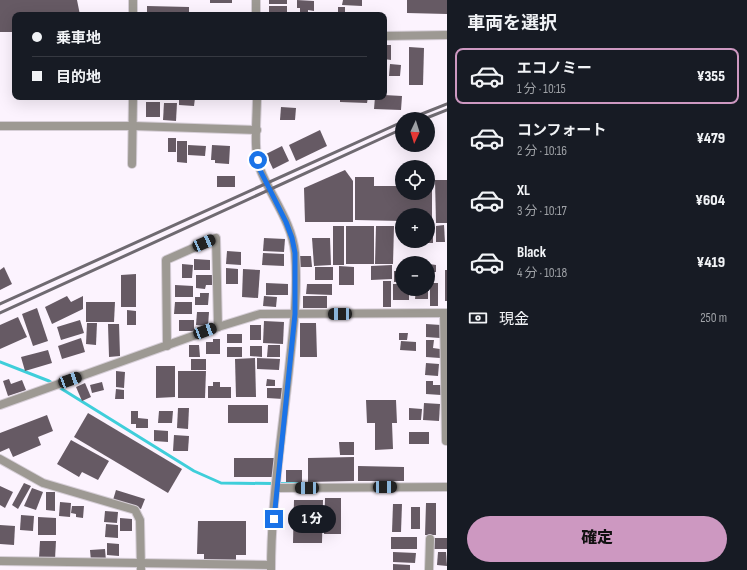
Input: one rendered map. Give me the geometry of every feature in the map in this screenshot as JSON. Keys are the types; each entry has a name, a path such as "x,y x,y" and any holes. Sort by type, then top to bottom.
{"street":[{"path":"133,0 133,12"},
{"path":"256,0 256,12"},
{"path":"387,36 447,35"},
{"path":"132,164 133,100"},
{"path":"0,561 23,566 271,567 277,484 295,314 295,253 292,238 259,168 257,100"},
{"path":"0,126 133,126 257,130"},
{"path":"167,346 166,260 216,238 218,327"},
{"path":"0,405 218,327 260,314 446,313 446,441"},
{"path":"0,460 43,483 135,510 140,520 141,566"},
{"path":"277,484 447,487"},
{"path":"429,570 430,539"}],"building":[{"path":"0,0 77,0 79,12 12,12 12,32 0,32"},
{"path":"210,0 232,0 232,3 210,3"},
{"path":"269,0 287,0 287,4 269,4"},
{"path":"297,0 314,1 314,11 308,10 308,12 300,12 300,8 297,8"},
{"path":"343,0 362,0 362,6 342,5"},
{"path":"407,0 447,0 447,14 407,13"},
{"path":"147,6 189,7 189,12 147,12"},
{"path":"269,6 287,6 287,12 269,12"},
{"path":"338,7 345,7 345,12 338,12"},
{"path":"387,45 391,45 391,60 387,59"},
{"path":"409,47 424,48 423,85 409,85"},
{"path":"390,64 401,65 400,76 389,76"},
{"path":"387,95 402,96 401,110 374,109 375,100 387,100"},
{"path":"179,100 195,100 194,106 179,105"},
{"path":"340,100 368,100 367,103 340,102"},
{"path":"146,102 160,102 160,117 146,117"},
{"path":"164,103 177,103 176,121 163,120"},
{"path":"281,107 296,108 295,120 280,120"},
{"path":"320,130 327,146 296,161 289,145"},
{"path":"168,138 176,138 176,152 168,152"},
{"path":"177,141 187,141 187,163 177,162"},
{"path":"188,145 206,146 205,156 188,155"},
{"path":"212,145 230,146 229,164 215,163 215,160 211,160"},
{"path":"282,146 289,161 273,169 266,154"},
{"path":"345,170 353,181 353,222 305,222 304,188"},
{"path":"217,176 235,176 235,187 217,187"},
{"path":"355,177 374,177 374,186 395,186 395,200 432,200 432,208 395,208 395,221 355,220"},
{"path":"435,180 447,180 447,223 436,223"},
{"path":"444,225 445,242 436,242 436,226"},
{"path":"333,226 344,226 344,265 333,265"},
{"path":"346,226 374,226 374,264 346,264"},
{"path":"376,226 394,226 393,264 375,264"},
{"path":"264,238 285,239 284,252 263,251"},
{"path":"312,238 330,238 331,265 314,266"},
{"path":"227,251 241,252 241,265 226,264"},
{"path":"263,253 284,254 284,266 262,265"},
{"path":"299,256 311,256 312,267 300,267"},
{"path":"194,259 210,260 210,270 194,270"},
{"path":"182,264 193,265 192,278 182,278"},
{"path":"392,265 392,279 371,280 371,266"},
{"path":"339,266 354,267 354,285 339,285"},
{"path":"4,267 12,284 0,290 0,270"},
{"path":"315,267 333,267 333,280 315,280"},
{"path":"226,268 238,269 238,284 226,284"},
{"path":"243,269 260,270 258,298 242,297"},
{"path":"445,270 447,270 447,301 445,301"},
{"path":"394,271 395,271 395,282"},
{"path":"136,274 136,307 121,307 121,275"},
{"path":"196,275 212,275 212,285 206,285 205,289 196,288"},
{"path":"383,281 391,281 391,307 383,307"},
{"path":"266,283 288,284 288,295 266,295"},
{"path":"435,283 438,283 438,306 430,306 430,296 435,296"},
{"path":"307,284 332,284 332,295 306,294"},
{"path":"393,284 395,284 395,296 409,296 409,300 393,300"},
{"path":"175,285 193,286 193,297 175,297"},
{"path":"200,293 209,293 208,305 195,305 195,297 200,297"},
{"path":"67,296 71,302 83,296 83,309 52,324 45,307"},
{"path":"264,296 277,297 276,307 263,306"},
{"path":"303,296 327,296 327,308 303,308"},
{"path":"415,296 428,296 428,299 415,299"},
{"path":"86,302 115,302 114,322 86,322"},
{"path":"175,302 192,302 192,314 174,314"},
{"path":"37,308 48,341 33,346 22,314"},
{"path":"127,310 136,311 136,325 127,325"},
{"path":"197,312 209,312 208,326 196,325"},
{"path":"18,317 27,337 0,349 0,325"},
{"path":"80,320 84,333 61,340 57,327"},
{"path":"179,320 194,320 194,331 179,331"},
{"path":"264,321 284,322 283,344 263,343"},
{"path":"87,323 97,323 96,345 86,344"},
{"path":"300,323 316,323 317,357 300,357"},
{"path":"108,324 119,324 120,356 109,357"},
{"path":"426,324 441,325 440,338 426,337"},
{"path":"250,325 261,325 261,340 250,340"},
{"path":"399,333 408,333 407,340 399,340"},
{"path":"227,334 242,334 242,343 227,343"},
{"path":"81,338 85,352 62,359 58,346"},
{"path":"213,339 220,339 220,354 206,354 206,342 213,342"},
{"path":"426,340 434,340 433,348 440,349 440,358 426,357"},
{"path":"401,341 416,342 416,351 400,350"},
{"path":"189,345 199,345 200,357 189,357"},
{"path":"268,345 280,345 280,357 267,357"},
{"path":"250,346 262,346 262,357 250,356"},
{"path":"227,347 242,347 242,357 227,357"},
{"path":"48,350 52,363 25,371 21,357"},
{"path":"255,358 256,397 236,397 235,359"},
{"path":"257,358 280,359 279,370 257,369"},
{"path":"191,359 206,359 206,370 191,370"},
{"path":"426,363 439,364 438,376 425,375"},
{"path":"156,366 175,366 175,397 156,398"},
{"path":"116,371 125,372 124,388 116,387"},
{"path":"178,371 206,371 205,398 178,398"},
{"path":"9,379 11,384 22,380 26,390 8,396 3,381"},
{"path":"267,379 275,380 275,386 266,386"},
{"path":"426,381 433,381 433,385 442,385 441,395 426,394"},
{"path":"102,382 104,390 92,393 90,385"},
{"path":"213,382 220,382 220,387 231,387 231,398 208,398 208,386 213,386"},
{"path":"85,383 91,397 82,401 76,387"},
{"path":"267,388 283,388 283,399 267,398"},
{"path":"116,389 124,390 124,399 115,399"},
{"path":"366,400 396,400 397,423 392,423 393,449 375,450 375,423 367,423"},
{"path":"424,403 440,404 439,421 423,420"},
{"path":"228,405 268,405 268,423 228,423"},
{"path":"178,408 189,408 188,429 177,428"},
{"path":"409,408 422,409 421,420 409,420"},
{"path":"131,411 138,411 138,418 148,419 148,428 136,428 136,424 131,424"},
{"path":"159,411 173,411 172,423 158,423"},
{"path":"88,413 182,469 168,493 74,437"},
{"path":"47,415 53,431 38,437 41,445 13,457 9,448 0,452 0,433"},
{"path":"154,430 168,431 168,442 154,441"},
{"path":"409,432 429,432 429,444 409,444"},
{"path":"174,435 189,436 188,451 173,451"},
{"path":"71,440 109,461 98,480 82,472 79,477 57,464"},
{"path":"339,442 354,442 354,455 340,455"},
{"path":"354,457 354,481 308,482 308,458"},
{"path":"234,458 275,458 275,477 234,477"},
{"path":"358,466 404,467 404,481 358,481"},
{"path":"286,470 302,470 302,482 286,482"},
{"path":"24,483 31,486 18,509 12,505"},
{"path":"0,486 13,492 5,508 0,505"},
{"path":"32,488 43,492 36,510 24,506"},
{"path":"116,490 145,499 141,509 113,500"},
{"path":"46,492 55,492 55,511 46,510"},
{"path":"325,498 341,498 341,534 324,534"},
{"path":"294,500 323,500 322,543 293,543"},
{"path":"60,502 71,503 70,517 59,516"},
{"path":"426,503 436,503 436,535 425,535"},
{"path":"393,504 402,504 401,532 392,532"},
{"path":"72,506 84,506 83,518 76,517 76,514 71,513"},
{"path":"411,507 420,507 420,529 411,529"},
{"path":"105,511 118,512 117,523 104,522"},
{"path":"21,515 34,516 33,531 20,530"},
{"path":"38,517 56,518 56,535 38,535"},
{"path":"120,518 132,519 132,531 120,531"},
{"path":"198,521 246,521 246,555 236,555 236,561 204,560 204,554 197,554"},
{"path":"106,524 118,525 118,538 105,537"},
{"path":"0,525 15,526 14,545 0,544"},
{"path":"391,537 417,537 417,549 391,549"},
{"path":"432,538 447,538 447,549 432,549"},
{"path":"40,541 56,541 55,559 39,558"},
{"path":"107,543 119,544 119,556 107,555"},
{"path":"105,549 106,561 91,561 90,550"},
{"path":"393,552 416,553 415,563 393,562"},
{"path":"438,552 446,552 447,566 437,565"},
{"path":"393,564 410,565 410,570 393,570"}],"waterway":[{"path":"0,362 49,381 194,471 221,483 311,484"}],"railway":[{"path":"427,112 447,104"},
{"path":"435,115 447,110"},
{"path":"0,304 395,125"},
{"path":"0,313 395,132"}],"route":[{"path":"258,160 259,168 286,222 292,238 295,253 295,314 274,519"}]}
